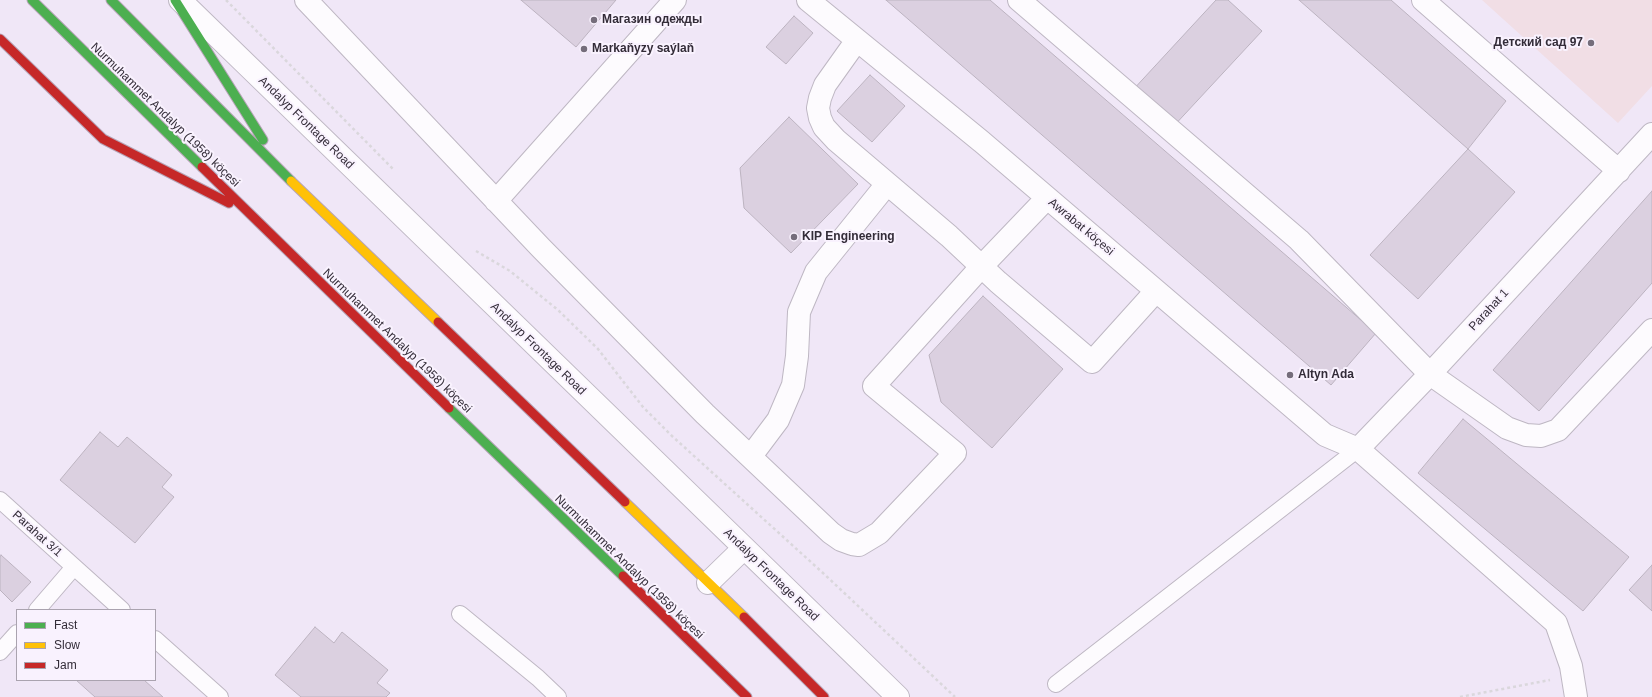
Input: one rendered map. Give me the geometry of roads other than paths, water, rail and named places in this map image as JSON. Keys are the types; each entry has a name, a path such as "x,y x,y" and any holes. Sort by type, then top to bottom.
{"main road":[{"name":"Nurmuhammet Andalyp (1958) köçesi","path":"32,0 249,214 747,697"},
{"path":"111,0 285,175 824,697"},
{"path":"175,0 285,175"},
{"path":"0,39 103,139 249,214"}],"street":[{"name":"Andalyp Frontage Road","path":"180,0 743,549 898,697"},
{"path":"306,0 496,200 704,414 751,456 831,533 841,540 860,545 879,533 955,453 874,386 980,267 1047,198"},
{"path":"496,200 675,0"},
{"name":"Awrabat köçesi","path":"808,0 982,142 1325,435 1358,449 1556,623 1573,676 1576,697"},
{"path":"1019,0 1299,240 1430,374 1507,428 1526,435 1541,436 1558,430 1652,330"},
{"path":"1423,0 1618,171"},
{"path":"857,40 825,85 820,98 818,108 824,127 836,140 949,236 980,267 1092,362 1156,291"},
{"name":"Parahat 1","path":"1358,449 1430,374 1652,134"},
{"path":"751,456 778,420 793,385 797,356 799,312 816,272 888,184"},
{"path":"708,583 743,549"}],"lane":[{"path":"1056,684 1358,449"},
{"name":"Parahat 3/1","path":"0,500 121,609"},
{"path":"38,609 74,567"},
{"path":"460,614 558,697"},
{"path":"0,652 16,634"},
{"path":"156,640 220,697"}],"place":[{"name":"Магазин одежды","path":"594,20"},
{"name":"Детский сад 97","path":"1591,43"},
{"name":"Markaňyzy saýlaň","path":"584,49"},
{"name":"KIP Engineering","path":"794,237"},
{"name":"Altyn Ada","path":"1290,375"}]}
